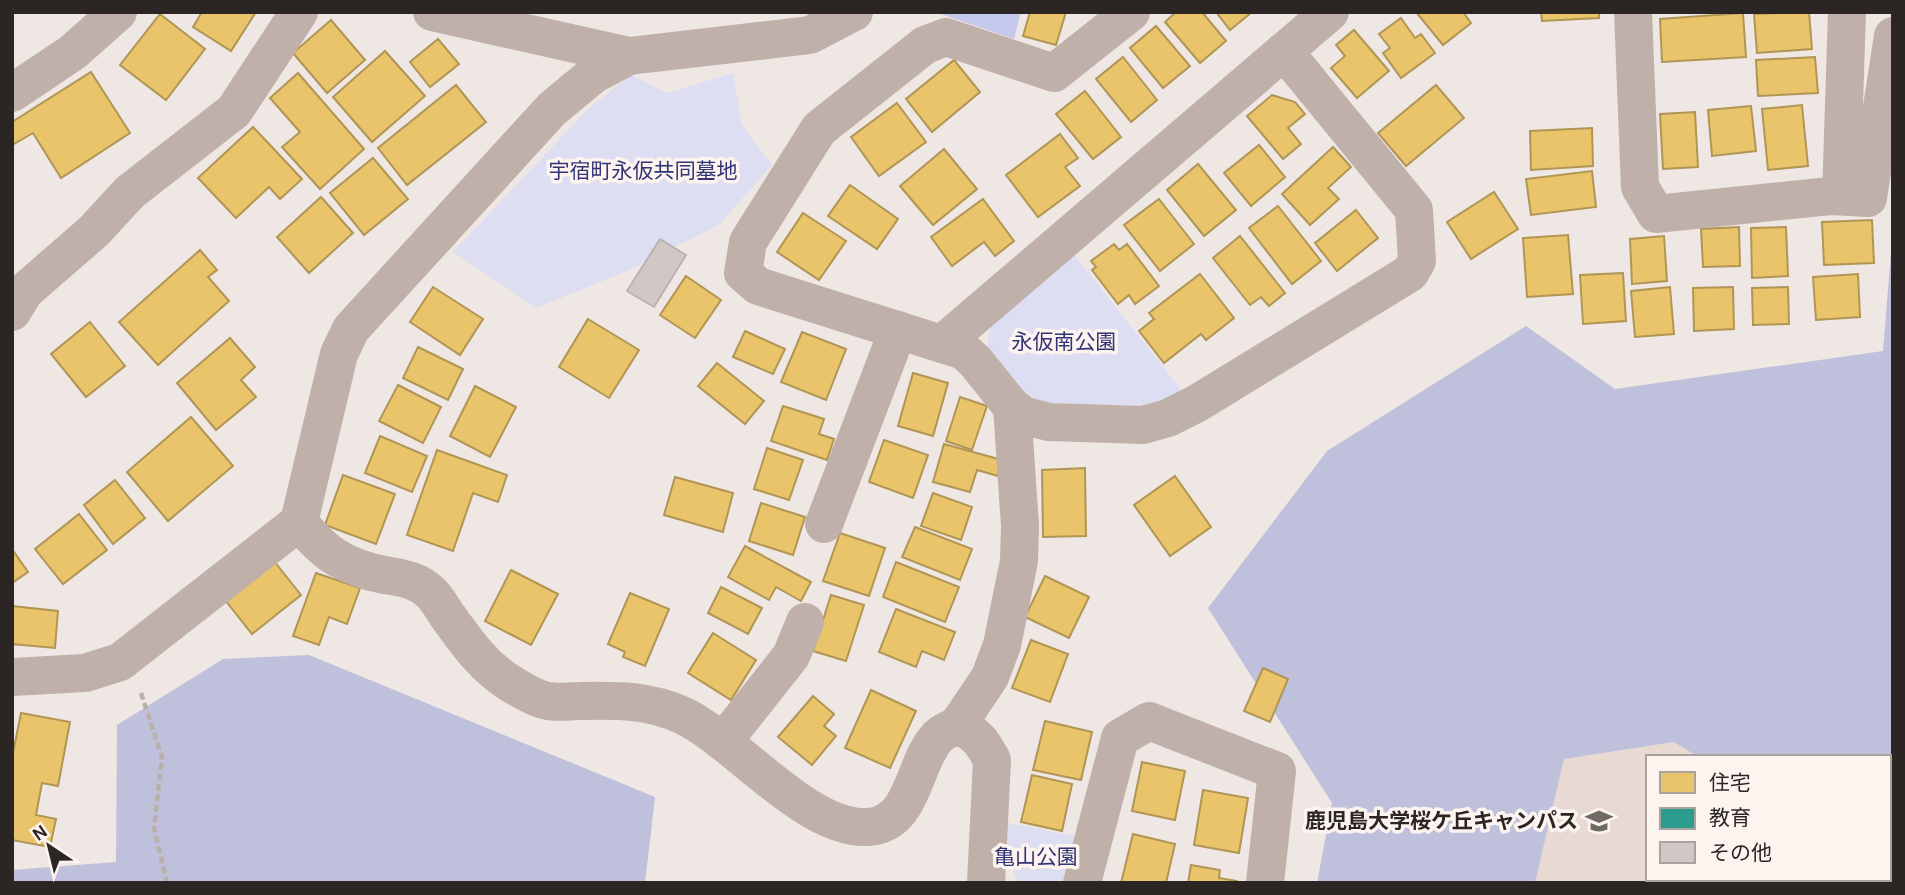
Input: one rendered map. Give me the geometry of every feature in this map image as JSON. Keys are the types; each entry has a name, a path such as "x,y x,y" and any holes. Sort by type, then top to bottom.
{"street":[{"path":"12,93 73,52 118,12"},
{"path":"12,312 25,291 94,231 130,192 234,111 299,12"},
{"path":"432,12 629,56 810,35 854,12"},
{"path":"1131,12 1054,73 946,37 925,45 819,129 748,242 743,273 758,286 964,351 1012,407 1026,415 1049,422 1143,425 1168,418 1196,404 1410,274 1417,261 1414,210 1284,51"},
{"path":"942,344 1330,12"},
{"path":"1633,12 1640,187 1656,215 1830,195 1868,198 1893,36"},
{"path":"1841,196 1847,12"},
{"path":"12,677 85,673 120,663 299,522 340,354 351,329 552,109 593,75 629,56"},
{"path":"824,524 898,330"},
{"path":"299,522 321,549 345,563 373,573 415,581 432,593 481,661 519,688 548,701 630,700 652,704 704,726 807,806 831,818 866,827 885,824 900,812 936,739 957,726 990,677 1002,645 1020,561 1012,407"},
{"path":"723,742 791,656 805,622"},
{"path":"1082,883 1120,738 1149,721 1278,771 1265,883"},
{"path":"957,726 970,730 984,743 992,760 986,883"}],"path":[{"path":"120,663 134,671 162,757 154,828 167,883"}],"shaded area":[{"path":"935,12 1021,12 1014,39"},
{"path":"1893,228 1893,762 1891,755 1695,755 1674,742 1564,759 1535,883 1317,883 1332,803 1208,608 1327,451 1526,326 1615,389 1883,351"},
{"path":"309,655 655,797 645,883 12,883 12,870 116,862 117,725 223,659"},
{"name":"鹿児島大学桜ケ丘キャンパス","path":"1674,742 1695,755 1646,755 1646,881 1891,881 1893,762 1893,883 1535,883 1564,759"}],"green space":[{"name":"宇宿町永仮共同墓地","path":"733,73 742,125 772,165 720,224 627,271 536,308 453,252 590,107 631,75 667,93"},
{"name":"永仮南公園","path":"1072,252 1183,392 1152,406 1040,403 1021,395 987,354 990,324"},
{"name":"亀山公園","path":"1006,823 1081,837 1071,883 1018,883 1003,845"}],"building: 住宅":[{"path":"202,12 256,12 231,51 193,27"},
{"path":"1030,12 1066,12 1056,45 1023,36"},
{"path":"1176,12 1202,12 1226,41 1200,63 1165,22"},
{"path":"1216,12 1252,12 1230,30"},
{"path":"1416,12 1463,12 1471,23 1443,45"},
{"path":"1541,12 1599,12 1599,18 1542,21"},
{"path":"1809,12 1812,49 1757,53 1754,14"},
{"path":"1743,13 1746,57 1662,62 1660,19"},
{"path":"160,14 205,49 166,100 120,65"},
{"path":"1401,18 1415,38 1421,34 1435,53 1401,78 1383,53 1390,48 1379,34"},
{"path":"331,20 365,60 327,93 293,53"},
{"path":"1156,26 1190,66 1163,88 1130,48"},
{"path":"1354,30 1389,71 1357,98 1331,68 1345,56 1336,45"},
{"path":"438,39 459,64 430,87 410,62"},
{"path":"385,51 425,96 372,142 333,97"},
{"path":"1123,57 1157,100 1131,122 1096,79"},
{"path":"1815,57 1818,93 1758,96 1756,60"},
{"path":"954,60 980,92 932,132 906,99"},
{"path":"91,72 130,133 61,178 33,133 12,145 12,122"},
{"path":"298,73 364,149 320,189 282,147 300,132 270,98"},
{"path":"456,85 486,122 407,185 378,148"},
{"path":"1436,85 1464,118 1406,166 1378,133"},
{"path":"1085,91 1121,137 1093,159 1056,114"},
{"path":"1272,95 1295,102 1305,114 1288,128 1301,144 1283,159 1247,116"},
{"path":"897,103 926,142 879,176 851,137"},
{"path":"1802,105 1808,166 1768,170 1762,109"},
{"path":"1751,106 1756,151 1712,156 1708,110"},
{"path":"1695,112 1698,167 1663,169 1660,114"},
{"path":"253,127 302,179 280,199 269,187 236,218 198,178"},
{"path":"1592,128 1593,166 1531,170 1530,131"},
{"path":"1060,134 1078,158 1065,167 1080,186 1038,217 1006,175"},
{"path":"1259,145 1285,177 1251,206 1224,173"},
{"path":"1333,147 1351,167 1328,188 1339,199 1310,225 1282,194"},
{"path":"944,149 977,189 933,225 900,186"},
{"path":"373,158 408,199 364,235 330,193"},
{"path":"1198,164 1236,210 1204,236 1167,190"},
{"path":"1592,171 1596,207 1531,215 1526,179"},
{"path":"850,185 898,219 877,249 828,216"},
{"path":"1494,192 1518,229 1471,259 1447,222"},
{"path":"321,197 353,233 309,273 277,237"},
{"path":"983,199 1014,241 995,256 984,242 952,266 931,237"},
{"path":"1159,199 1194,244 1160,271 1124,225"},
{"path":"1278,206 1321,261 1292,284 1249,228"},
{"path":"1356,210 1378,238 1337,271 1315,243"},
{"path":"803,213 846,241 819,280 777,252"},
{"path":"1872,220 1874,263 1824,265 1822,222"},
{"path":"1739,227 1740,266 1703,267 1701,229"},
{"path":"1786,227 1788,276 1752,278 1751,228"},
{"path":"1568,235 1573,294 1527,297 1523,238"},
{"path":"1240,236 1285,293 1269,306 1261,297 1250,305 1213,258"},
{"path":"1664,236 1667,281 1632,284 1630,239"},
{"path":"1114,244 1119,250 1127,244 1159,286 1135,304 1129,295 1118,304 1092,270 1096,267 1091,261"},
{"path":"200,250 217,270 208,277 229,301 158,365 119,322"},
{"path":"1623,273 1626,321 1583,324 1580,275"},
{"path":"1200,274 1234,318 1206,340 1201,334 1164,363 1139,331 1154,319 1149,313"},
{"path":"1858,274 1860,317 1816,320 1813,277"},
{"path":"686,276 721,300 695,338 660,315"},
{"path":"433,287 483,319 460,355 410,322"},
{"path":"1670,287 1674,334 1635,337 1631,291"},
{"path":"1733,287 1734,329 1694,331 1693,288"},
{"path":"1788,287 1789,324 1753,325 1752,288"},
{"path":"588,319 639,350 609,398 559,367"},
{"path":"90,322 125,366 86,397 51,354"},
{"path":"745,331 785,349 773,374 733,357"},
{"path":"802,332 846,349 826,400 781,382"},
{"path":"230,338 255,367 241,380 256,397 216,430 177,383"},
{"path":"418,347 463,369 448,400 403,378"},
{"path":"717,363 764,401 745,424 698,386"},
{"path":"913,373 948,383 933,436 898,426"},
{"path":"398,385 441,407 423,443 379,421"},
{"path":"475,386 516,407 490,457 450,436"},
{"path":"960,397 987,406 972,450 946,441"},
{"path":"783,406 824,419 819,434 834,439 827,460 771,441"},
{"path":"191,417 233,466 168,521 127,472"},
{"path":"380,436 427,456 412,492 365,473"},
{"path":"884,440 928,455 913,498 869,482"},
{"path":"944,444 1002,460 998,476 977,470 970,492 933,482"},
{"path":"767,448 803,460 789,500 754,489"},
{"path":"437,450 507,475 498,502 473,493 453,551 407,535"},
{"path":"1085,468 1086,536 1043,537 1042,470"},
{"path":"343,475 395,494 376,544 325,525"},
{"path":"1175,476 1211,527 1170,556 1134,505"},
{"path":"675,477 733,493 723,532 664,515"},
{"path":"115,480 145,518 113,544 84,505"},
{"path":"933,493 972,507 961,540 921,526"},
{"path":"761,503 805,517 793,555 749,541"},
{"path":"79,514 107,550 63,584 35,549"},
{"path":"915,527 972,549 960,580 902,557"},
{"path":"840,533 885,548 869,596 823,581"},
{"path":"745,546 811,582 801,601 776,587 769,600 728,577"},
{"path":"12,549 28,572 12,583"},
{"path":"274,561 301,595 252,634 225,600"},
{"path":"896,562 959,587 945,622 883,597"},
{"path":"511,570 558,594 531,645 485,621"},
{"path":"316,573 360,588 347,624 329,617 319,645 293,636"},
{"path":"1045,576 1089,597 1069,638 1025,617"},
{"path":"721,587 762,608 748,634 708,613"},
{"path":"630,593 669,609 645,666 623,657 625,652 608,644"},
{"path":"831,595 864,605 846,661 813,651"},
{"path":"12,606 58,611 55,648 12,644"},
{"path":"896,609 955,632 944,660 922,651 916,667 879,652"},
{"path":"713,633 756,660 731,700 688,673"},
{"path":"1031,640 1068,654 1050,702 1012,688"},
{"path":"1263,668 1288,679 1270,722 1244,711"},
{"path":"871,690 916,711 890,768 845,748"},
{"path":"813,696 834,714 824,726 836,736 812,765 778,737"},
{"path":"21,713 70,722 58,786 42,783 36,815 56,819 50,847 12,840 12,758"},
{"path":"1045,721 1092,732 1081,780 1033,770"},
{"path":"1142,762 1185,771 1175,820 1132,811"},
{"path":"1032,775 1072,784 1062,831 1021,822"},
{"path":"1203,790 1248,798 1239,853 1194,845"},
{"path":"1133,834 1175,844 1166,883 1121,883"},
{"path":"1191,865 1220,870 1219,878 1237,883 1188,883"}],"building: 教育":[{"path":"1893,846 1893,883 1838,883 1891,881"}],"building: その他":[{"path":"660,239 686,255 654,307 627,291"}],"place":[{"name":"鹿児島大学桜ケ丘キャンパス","path":"1599,821"}]}
